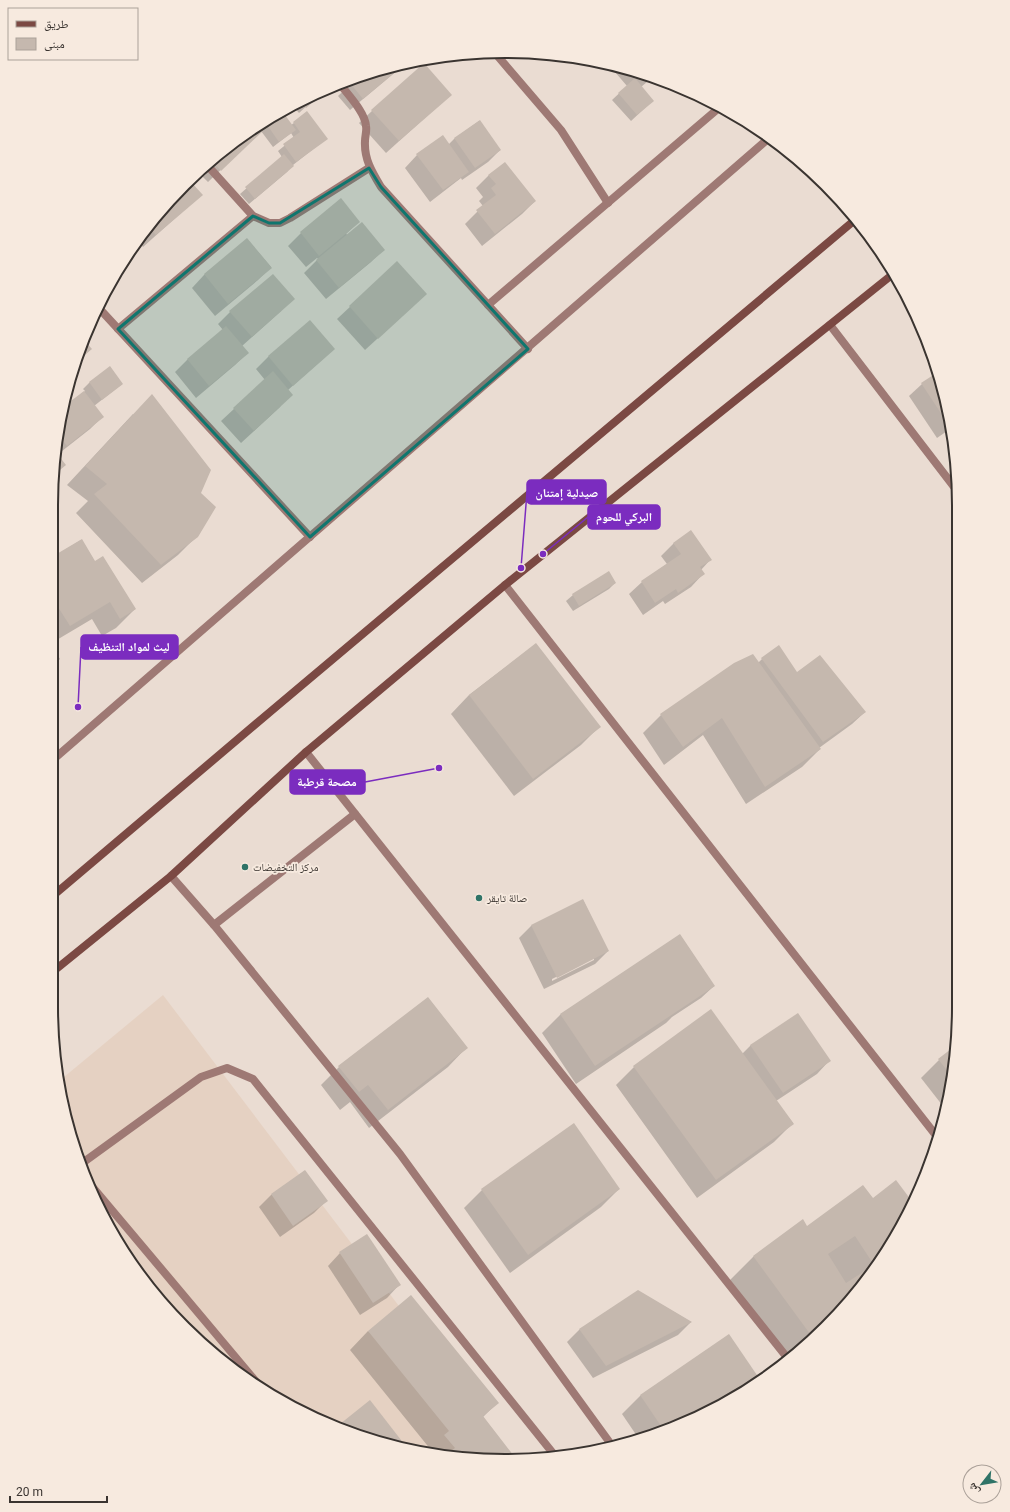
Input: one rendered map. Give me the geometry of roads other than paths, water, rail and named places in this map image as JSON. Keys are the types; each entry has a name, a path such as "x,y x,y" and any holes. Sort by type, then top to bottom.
{"main road":[{"path":"58,891 852,223"},
{"path":"58,968 172,876 306,752 505,585 889,277"}],"street":[{"path":"499,58 561,130 608,203"},
{"path":"343,89 361,112 366,125 365,142 369,168 381,187 528,349"},
{"path":"488,305 715,111"},
{"path":"58,755 528,349 765,142"},
{"path":"210,169 253,216 269,223 280,223 369,168"},
{"path":"118,329 253,216"},
{"path":"102,311 310,537"},
{"path":"830,325 951,483"},
{"path":"505,585 934,1133"},
{"path":"306,752 785,1355"},
{"path":"214,925 355,814"},
{"path":"172,876 214,925 400,1154 609,1441"},
{"path":"86,1161 201,1077 227,1068 253,1079 552,1451"},
{"path":"100,1196 249,1373"}],"place":[{"name":"البركي للحوم","path":"543,554"},
{"name":"صيدلية إمتنان","path":"521,568"},
{"name":"ليث لمواد التنظيف","path":"78,707"},
{"name":"مصحة قرطبة","path":"439,768"},
{"name":"مركز التخفيضات","path":"245,867"},
{"name":"صالة تايقر","path":"479,898"}]}
